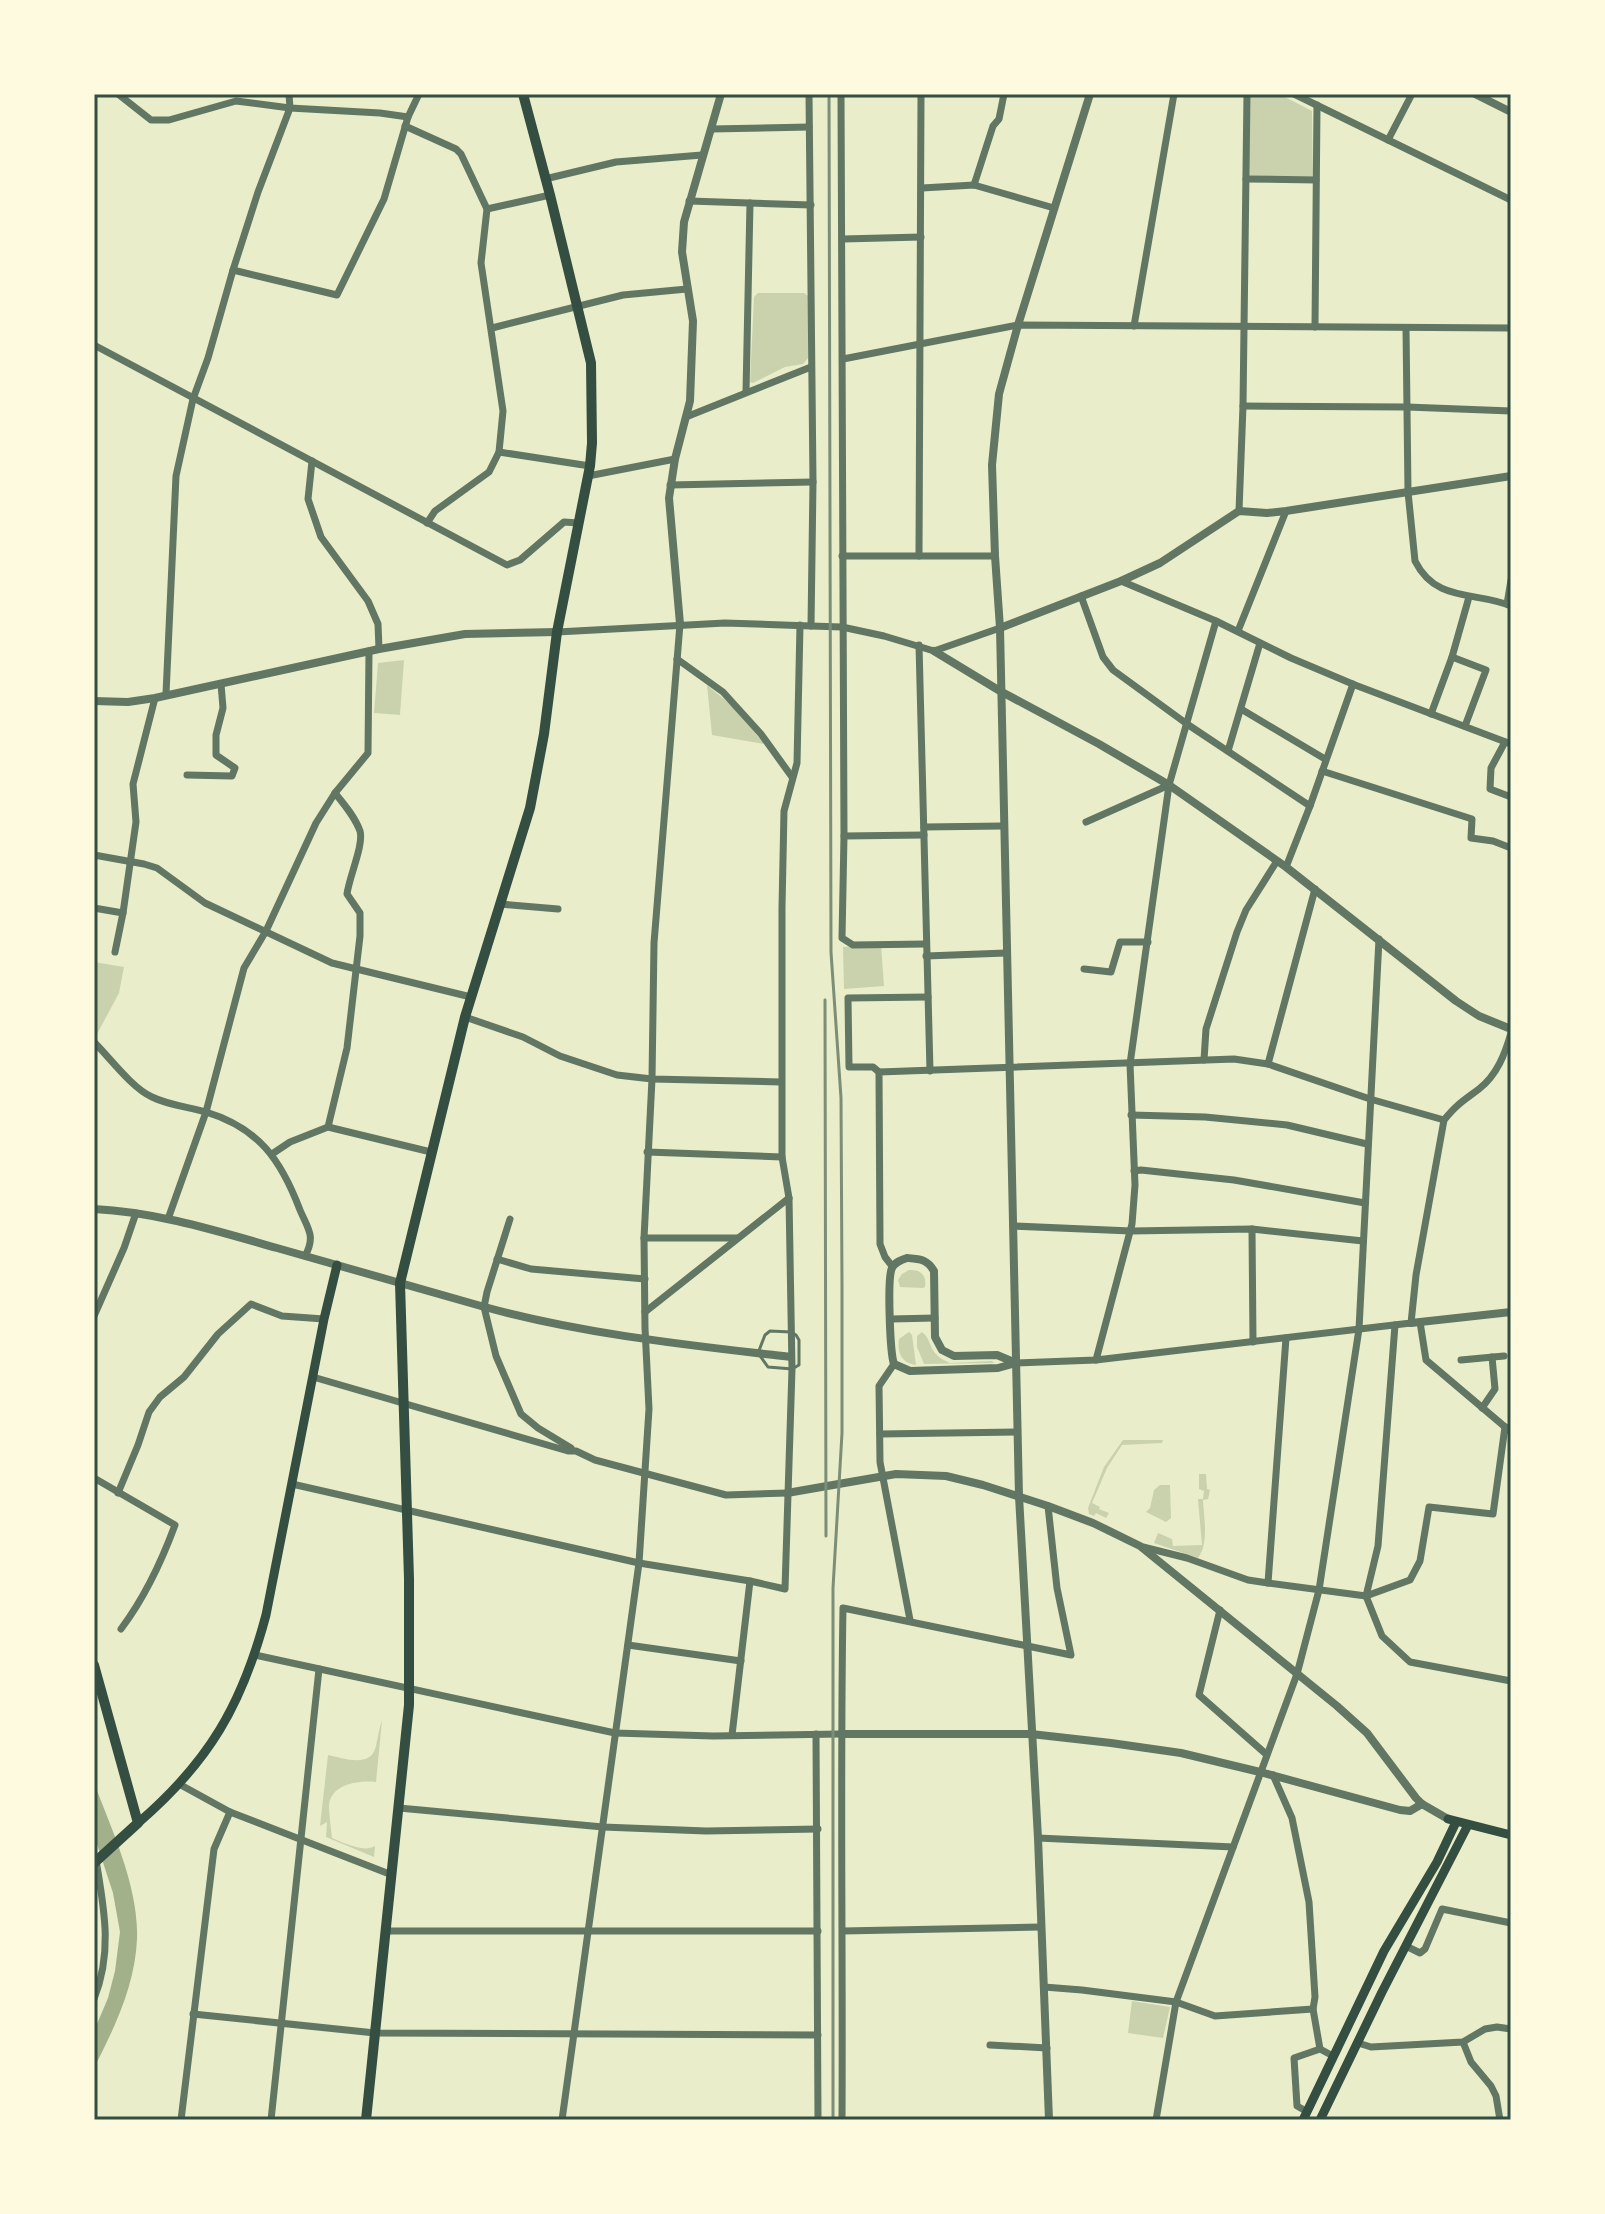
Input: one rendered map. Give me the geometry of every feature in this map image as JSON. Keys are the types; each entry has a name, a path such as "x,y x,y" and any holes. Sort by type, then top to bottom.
{"main road":[{"path":"366,2120 409,1689 400,1283 465,1017 530,808 544,734 557,632 592,443 591,363 523,94"},
{"path":"95,1862 179,1784 202,1757 236,1703 255,1655 266,1615 337,1265"},
{"path":"94,1665 138,1823"},
{"path":"1304,2116 1384,1951 1437,1862 1452,1820 1511,1835"},
{"path":"1320,2120 1468,1825"}],"street":[{"path":"118,94 151,120 169,120 236,101 408,117"},
{"path":"166,694 176,476 193,399 258,192 290,108 289,94"},
{"path":"233,270 337,295 384,199 405,126 419,94"},
{"path":"562,2120 639,1563 649,1409 644,1238 652,1079 654,943 680,624 669,498 690,401 693,321 682,252 689,201 721,94"},
{"path":"809,94 813,482 811,626"},
{"path":"841,94 842,938 853,945 926,944"},
{"path":"919,556 921,94"},
{"path":"974,185 993,126 999,119 1004,94"},
{"path":"1049,2120 1038,1838 1019,1496 1000,628 992,465 999,394 1090,94"},
{"path":"1134,326 1174,94"},
{"path":"1239,511 1247,94"},
{"path":"1294,94 1511,200"},
{"path":"1388,140 1412,94"},
{"path":"1475,94 1511,112"},
{"path":"1315,327 1317,105"},
{"path":"405,126 461,154 487,209 481,263 503,411 499,452 489,472 435,511 427,523"},
{"path":"711,129 809,127"},
{"path":"545,179 616,162 702,155"},
{"path":"1246,179 1316,180"},
{"path":"922,188 974,185 1054,208"},
{"path":"487,209 550,195"},
{"path":"689,201 811,205"},
{"path":"746,392 750,203"},
{"path":"843,239 921,237"},
{"path":"492,328 623,295 687,289"},
{"path":"843,359 1018,325 1511,328"},
{"path":"1406,328 1408,492 1415,561 1436,587 1509,605 1511,580"},
{"path":"94,345 507,565 520,560 564,522 579,523"},
{"path":"686,417 811,367"},
{"path":"1243,406 1511,411"},
{"path":"499,452 589,471 675,459"},
{"path":"312,461 308,499 321,537 368,601 378,624 379,649"},
{"path":"934,651 1121,581 1160,563 1239,511 1286,511 1511,476"},
{"path":"670,485 813,482"},
{"path":"1238,631 1286,511"},
{"path":"842,556 995,556"},
{"path":"1121,581 1353,684 1508,743 1491,768 1490,789 1511,797"},
{"path":"1081,596 1103,657 1113,670 1310,806"},
{"path":"1431,714 1469,597"},
{"path":"1096,1360 1131,1231 1134,1171 1130,1064 1169,785 1216,621"},
{"path":"94,701 128,702 155,698 369,651 465,634 680,624 800,625 842,627 919,645 1099,744 1169,785 1286,867 1456,1001 1511,1031 1494,1074 1479,1089 1461,1100 1444,1120 1416,1275 1416,1322 1426,1360 1508,1430 1493,1514 1429,1507 1420,1561 1410,1580 1366,1596 1248,1580 1187,1558 1140,1546 1093,1523 1019,1496 946,1476 896,1474 787,1493 726,1495 595,1460 521,1414 496,1356 484,1307 510,1219"},
{"path":"292,1484 639,1563 785,1589 792,1369 789,1198 782,1157 784,811 797,763 800,625"},
{"path":"1228,751 1260,643"},
{"path":"919,645 930,1071"},
{"path":"168,1219 206,1112 244,968 266,931 316,823 335,793 368,753 369,651"},
{"path":"1452,657 1486,670 1465,726"},
{"path":"677,659 723,692 761,734 792,777"},
{"path":"187,775 232,776 235,768 216,755 216,735 223,708 221,684"},
{"path":"1286,867 1353,684"},
{"path":"115,952 136,822 133,784 155,698"},
{"path":"1241,709 1325,759"},
{"path":"1322,771 1472,819 1471,838 1493,841 1511,848"},
{"path":"1086,822 1169,785"},
{"path":"328,1127 347,1048 360,936 360,913 347,894 361,833 335,793"},
{"path":"844,836 1003,826"},
{"path":"94,855 157,868 205,903 332,963 471,997"},
{"path":"1204,1060 1206,1029 1237,932 1246,910 1277,861"},
{"path":"1268,1064 1315,889"},
{"path":"500,904 558,909"},
{"path":"94,908 123,913"},
{"path":"1156,2120 1176,2002 1297,1674 1319,1590 1359,1329 1379,939"},
{"path":"1084,969 1111,972 1120,942 1148,942"},
{"path":"926,956 1006,953"},
{"path":"928,997 848,998 849,1067 873,1067 879,1072 930,1071 1234,1059 1268,1064 1370,1099 1444,1120"},
{"path":"465,1017 523,1037 560,1056 617,1075 652,1079 781,1082"},
{"path":"94,1042 134,1084 151,1097 228,1120 250,1133 272,1154 310,1232 311,1245 305,1256"},
{"path":"879,1072 880,1244 892,1266"},
{"path":"1131,1115 1205,1117 1287,1125 1367,1144"},
{"path":"272,1154 290,1142 328,1127 431,1152"},
{"path":"647,1152 782,1157"},
{"path":"1134,1171 1234,1180 1365,1203"},
{"path":"645,1312 789,1198"},
{"path":"94,1209 168,1219 563,1326 646,1340 791,1357"},
{"path":"94,1316 120,1259 136,1213"},
{"path":"1013,1226 1131,1231 1252,1229 1363,1241"},
{"path":"1252,1229 1253,1342"},
{"path":"644,1238 737,1238"},
{"path":"910,1620 882,1477 879,1386 894,1364 891,1351 892,1266 907,1258 923,1259 930,1264 934,1271 937,1344 948,1354 997,1355 1016,1363"},
{"path":"497,1259 531,1269 645,1279"},
{"path":"118,1493 149,1412 160,1397 184,1377 218,1334 251,1304 282,1316 324,1319"},
{"path":"894,1364 910,1371 1096,1360 1511,1312"},
{"path":"891,1319 935,1318"},
{"path":"1395,1325 1378,1546 1366,1596 1382,1636 1410,1662 1511,1681"},
{"path":"1268,1583 1286,1338"},
{"path":"1461,1360 1504,1356"},
{"path":"1482,1408 1495,1389 1492,1357"},
{"path":"313,1377 576,1451"},
{"path":"529,1438 535,1433 533,1424"},
{"path":"880,1434 1017,1432"},
{"path":"94,1478 175,1525 161,1564 121,1629"},
{"path":"842,2120 843,1608 1071,1655 1057,1588 1048,1506"},
{"path":"1140,1546 1337,1706 1367,1733 1422,1804 1452,1820"},
{"path":"732,1735 750,1581"},
{"path":"1220,1610 1199,1695 1266,1754"},
{"path":"628,1645 741,1661"},
{"path":"255,1655 615,1733 1031,1734 1181,1753 1400,1810 1410,1811 1422,1804"},
{"path":"271,2120 319,1669"},
{"path":"816,1734 818,2120"},
{"path":"1273,1775 1292,1818 1309,1902 1315,1997 1313,2009 1320,2049"},
{"path":"179,1784 230,1812 392,1875"},
{"path":"399,1808 603,1827 706,1831 818,1829"},
{"path":"181,2120 214,1849 230,1812"},
{"path":"1038,1838 1233,1847"},
{"path":"94,1999 107,1934 95,1862"},
{"path":"1406,1946 1420,1953 1425,1949 1442,1909 1511,1923"},
{"path":"843,1931 1041,1927"},
{"path":"386,1931 818,1931"},
{"path":"1044,1987 1176,2002 1215,2016 1313,2009"},
{"path":"193,2014 375,2033 818,2035"},
{"path":"1358,2043 1371,2047 1463,2042 1485,2029 1511,2029"},
{"path":"1463,2042 1471,2062 1496,2096 1500,2120"},
{"path":"990,2045 1047,2048"},
{"path":"1001,2045 1002,2056"},
{"path":"1304,2116 1297,2106 1294,2058 1320,2049 1333,2056"}],"lane":[{"path":"770,1331 791,1332 799,1340 799,1365 792,1369 768,1367 758,1353 765,1335 770,1331"}],"shaded area":[{"path":"1249,94 1279,94 1312,111 1313,178 1248,176"},
{"path":"758,293 804,293 808,296 808,358 803,364 785,367 753,383 750,382 754,297"},
{"path":"404,660 400,715 374,713 378,663"},
{"path":"707,685 737,710 764,744 712,735"},
{"path":"881,945 884,986 844,989 843,947"},
{"path":"94,962 124,967 119,993 97,1034 94,1032"},
{"path":"909,1270 922,1274 925,1287 900,1287 898,1280"},
{"path":"909,1332 916,1365 904,1359 899,1348 899,1339"},
{"path":"922,1332 937,1355 950,1363 994,1363 924,1364 917,1347 917,1336"},
{"path":"1123,1440 1163,1440 1162,1443 1122,1445 1107,1468 1092,1503 1109,1513 1106,1518 1096,1513 1094,1516 1089,1514 1088,1508 1104,1467"},
{"path":"1199,1474 1206,1474 1207,1489 1210,1490 1208,1499 1203,1500 1205,1538 1198,1558 1154,1543 1158,1533 1172,1539 1173,1546 1202,1545 1198,1499 1203,1499 1204,1491 1199,1489"},
{"path":"1160,1485 1170,1485 1171,1518 1166,1522 1146,1512 1154,1490"},
{"path":"382,1720 376,1782 354,1783 340,1788 329,1805 332,1838 360,1848 375,1846 374,1857 326,1837 327,1822 320,1826 328,1755 348,1760 368,1758 376,1746"},
{"path":"94,1783 129,1880 137,1939 128,1989 94,2068 94,2031 108,1998 120,1932 113,1893 94,1835"},
{"path":"1132,2001 1170,2007 1163,2038 1128,2033"}],"railway":[{"path":"829,94 831,952 841,1098 842,1285 842,1433 833,1588 833,2120"},
{"path":"825,1000 826,1536"}]}
